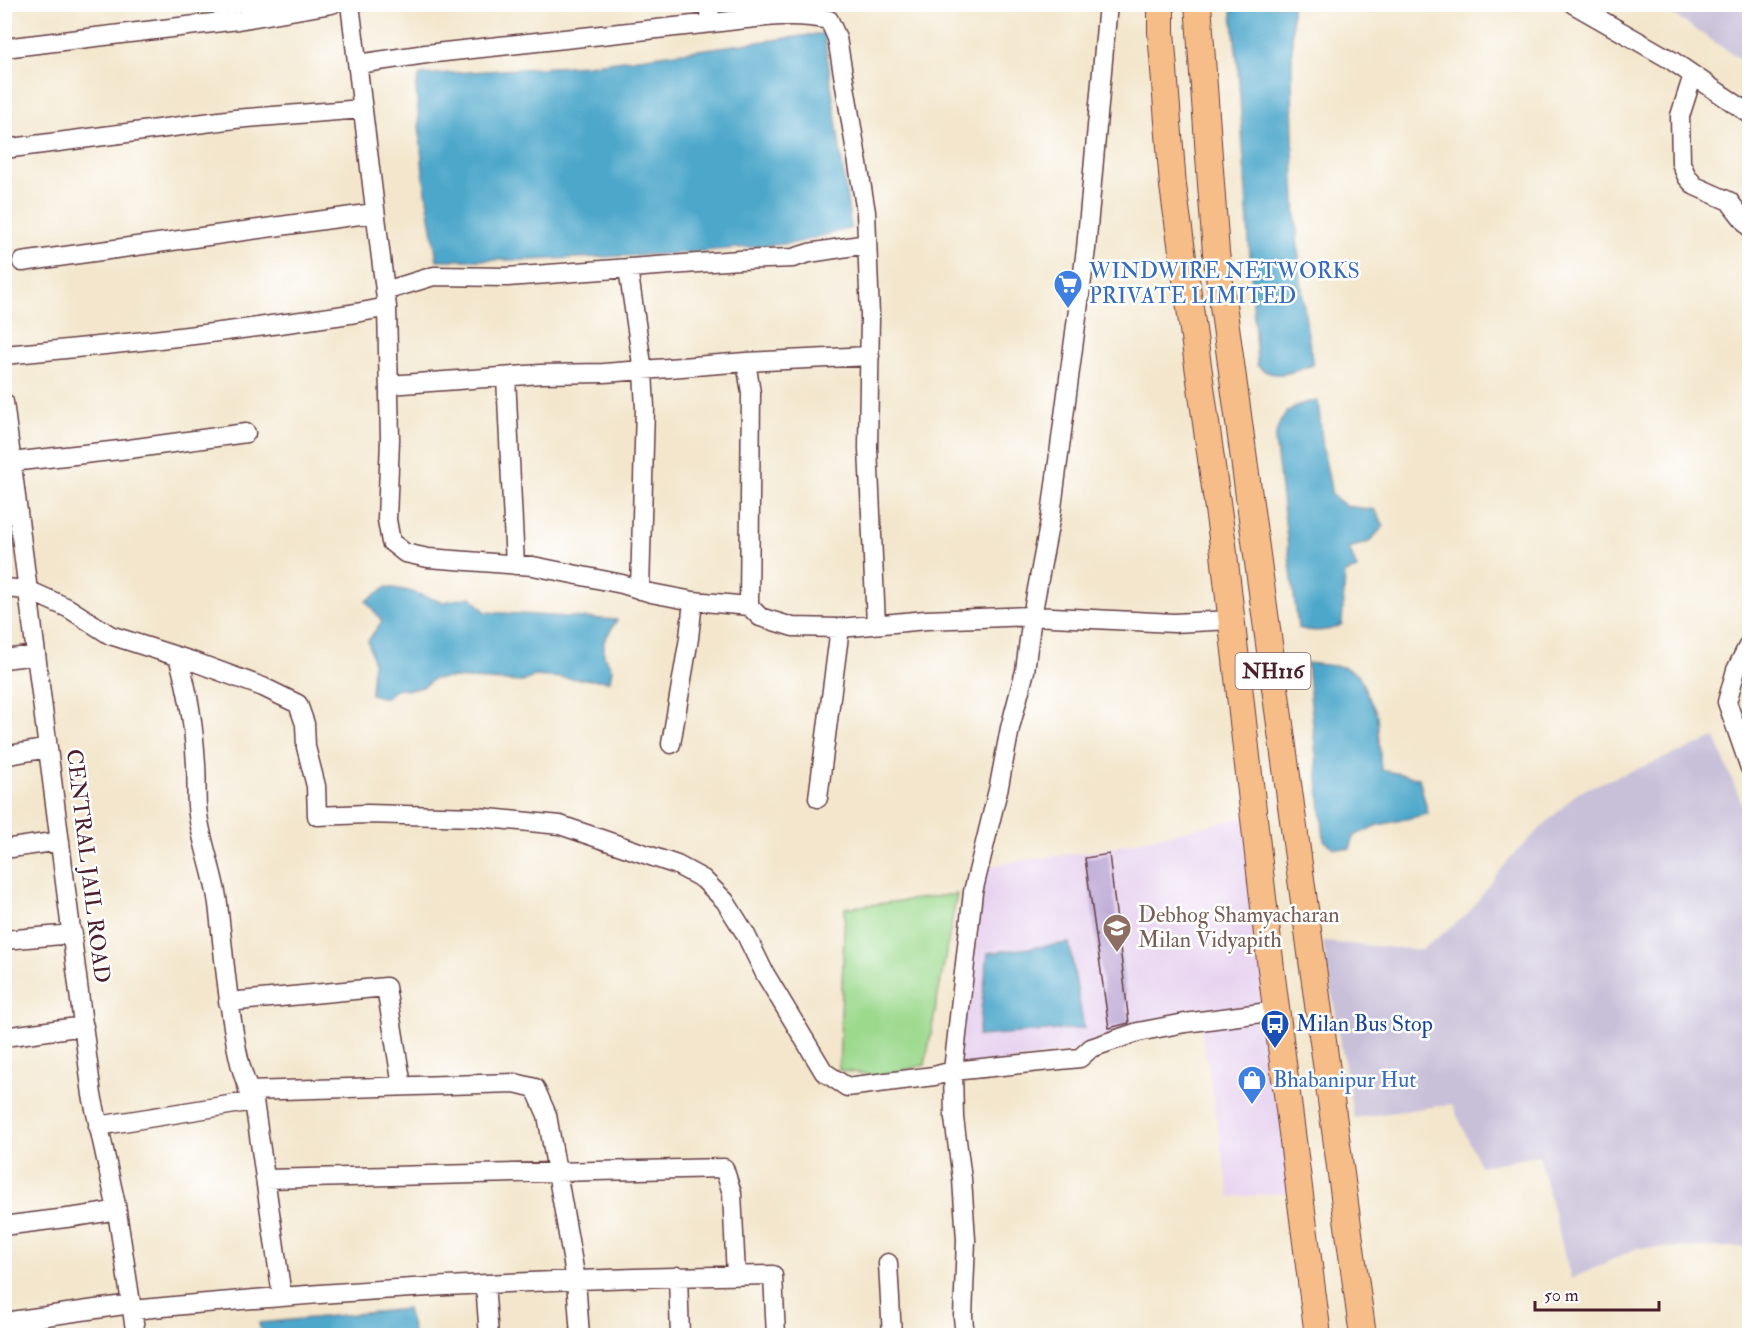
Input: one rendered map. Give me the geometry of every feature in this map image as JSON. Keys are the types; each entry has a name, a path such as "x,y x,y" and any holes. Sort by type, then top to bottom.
{"highway":[{"name":"NH116","path":"1161,4 1173,186 1221,533 1276,1011 1318,1335"},
{"name":"NH116","path":"1198,4 1216,253 1363,1335"}],"street":[{"path":"4,48 238,20 332,4"},
{"path":"350,4 386,299 390,439 387,520 391,542 405,553 428,558 533,566 693,601 749,606 760,617 793,627 840,628 1032,616 1174,623 1231,620"},
{"path":"707,4 712,24"},
{"path":"965,1335 963,1317 965,1230 962,1179 954,1118 954,1071 973,892 1025,671 1032,616 1051,515 1086,249 1108,4"},
{"path":"1573,4 1671,60 1749,114"},
{"path":"358,64 426,54 780,16 813,16 829,20 837,38 852,117 866,212 870,356 868,448 876,624"},
{"path":"1693,75 1680,116 1681,163 1687,177 1695,186 1729,201 1749,228"},
{"path":"4,149 235,119 363,109"},
{"path":"22,262 374,213"},
{"path":"4,355 205,334 354,315 434,276 507,277 784,259 829,249 867,244"},
{"path":"627,268 643,371 645,408 640,590"},
{"path":"389,385 870,356"},
{"path":"746,362 751,393 749,606"},
{"path":"506,377 515,565"},
{"name":"CENTRAL JAIL ROAD","path":"4,402 92,1095 117,1210 136,1335"},
{"path":"11,462 246,433"},
{"path":"4,588 28,590 68,608 110,635 262,687 298,704 305,724 306,747 316,786 316,816 367,814 466,817 560,825 677,865 703,879 725,901 745,933 765,974 824,1072 847,1087 934,1076 954,1071 1080,1058 1091,1048 1138,1032 1185,1023 1276,1011"},
{"path":"671,744 690,638 693,601"},
{"path":"818,798 840,628"},
{"path":"1749,642 1736,670 1727,702 1749,768"},
{"path":"4,659 36,655"},
{"path":"178,657 186,682 193,725 197,767 197,808 218,903 221,952 228,1002 238,1059 251,1096 282,1296"},
{"path":"4,756 48,748"},
{"path":"4,849 60,841"},
{"path":"4,940 73,934"},
{"path":"228,1002 386,987 402,1086"},
{"path":"4,1037 84,1026"},
{"path":"98,1126 251,1096 402,1086 514,1083 536,1088 547,1115 576,1280 580,1335"},
{"path":"265,1179 724,1168 732,1193 736,1276"},
{"path":"4,1226 57,1218 86,1217 117,1210"},
{"path":"888,1263 892,1335"},
{"path":"4,1322 132,1307 282,1296 576,1280 773,1275 776,1335"},
{"path":"678,1276 680,1335"},
{"path":"485,1284 489,1335"}],"shaded area":[{"path":"1656,5 1749,5 1749,65 1666,10"},
{"path":"1715,738 1749,821 1749,1257 1745,1247 1637,1248 1571,1279 1539,1156 1480,1166 1452,1104 1354,1118 1323,942 1421,950 1467,915 1510,858 1578,792"},
{"name":"Debhog Shamyacharan Milan Vidyapith","path":"1253,815 1299,1192 1230,1197 1200,1021 1091,1048 954,1071 979,867 1107,849"}],"green space":[{"path":"957,894 925,1065 877,1076 839,1070 845,908"}],"water":[{"path":"1231,5 1292,5 1294,185 1300,275 1313,365 1284,374 1270,373 1257,365 1238,67"},
{"path":"824,33 851,228 795,243 670,254 529,260 437,260 423,173 416,86 420,75 587,65"},
{"path":"1318,401 1323,449 1332,495 1346,506 1375,510 1384,526 1369,542 1349,548 1357,569 1345,573 1342,624 1333,629 1315,631 1298,628 1275,440 1280,423 1288,411 1301,404"},
{"path":"387,587 409,591 442,602 471,597 486,612 617,620 604,641 604,655 612,669 610,681 534,676 523,682 451,678 433,679 423,687 407,690 398,688 384,698 371,694 373,661 368,641 382,621 366,601"},
{"path":"1307,663 1344,667 1358,674 1377,715 1381,770 1419,778 1428,814 1375,826 1354,836 1350,849 1334,848 1324,840"},
{"path":"1069,943 1084,1028 978,1036 988,953"},
{"path":"407,1309 414,1335 261,1335 259,1323"}],"building":[{"name":"Debhog Shamyacharan Milan Vidyapith","path":"1109,854 1129,1023 1109,1028 1085,858"}],"place":[{"name":"WINDWIRE NETWORKS PRIVATE LIMITED","path":"1068,310"},
{"name":"Debhog Shamyacharan Milan Vidyapith","path":"1117,954"},
{"name":"Milan Bus Stop","path":"1275,1050"},
{"name":"Bhabanipur Hut","path":"1252,1106"}]}
